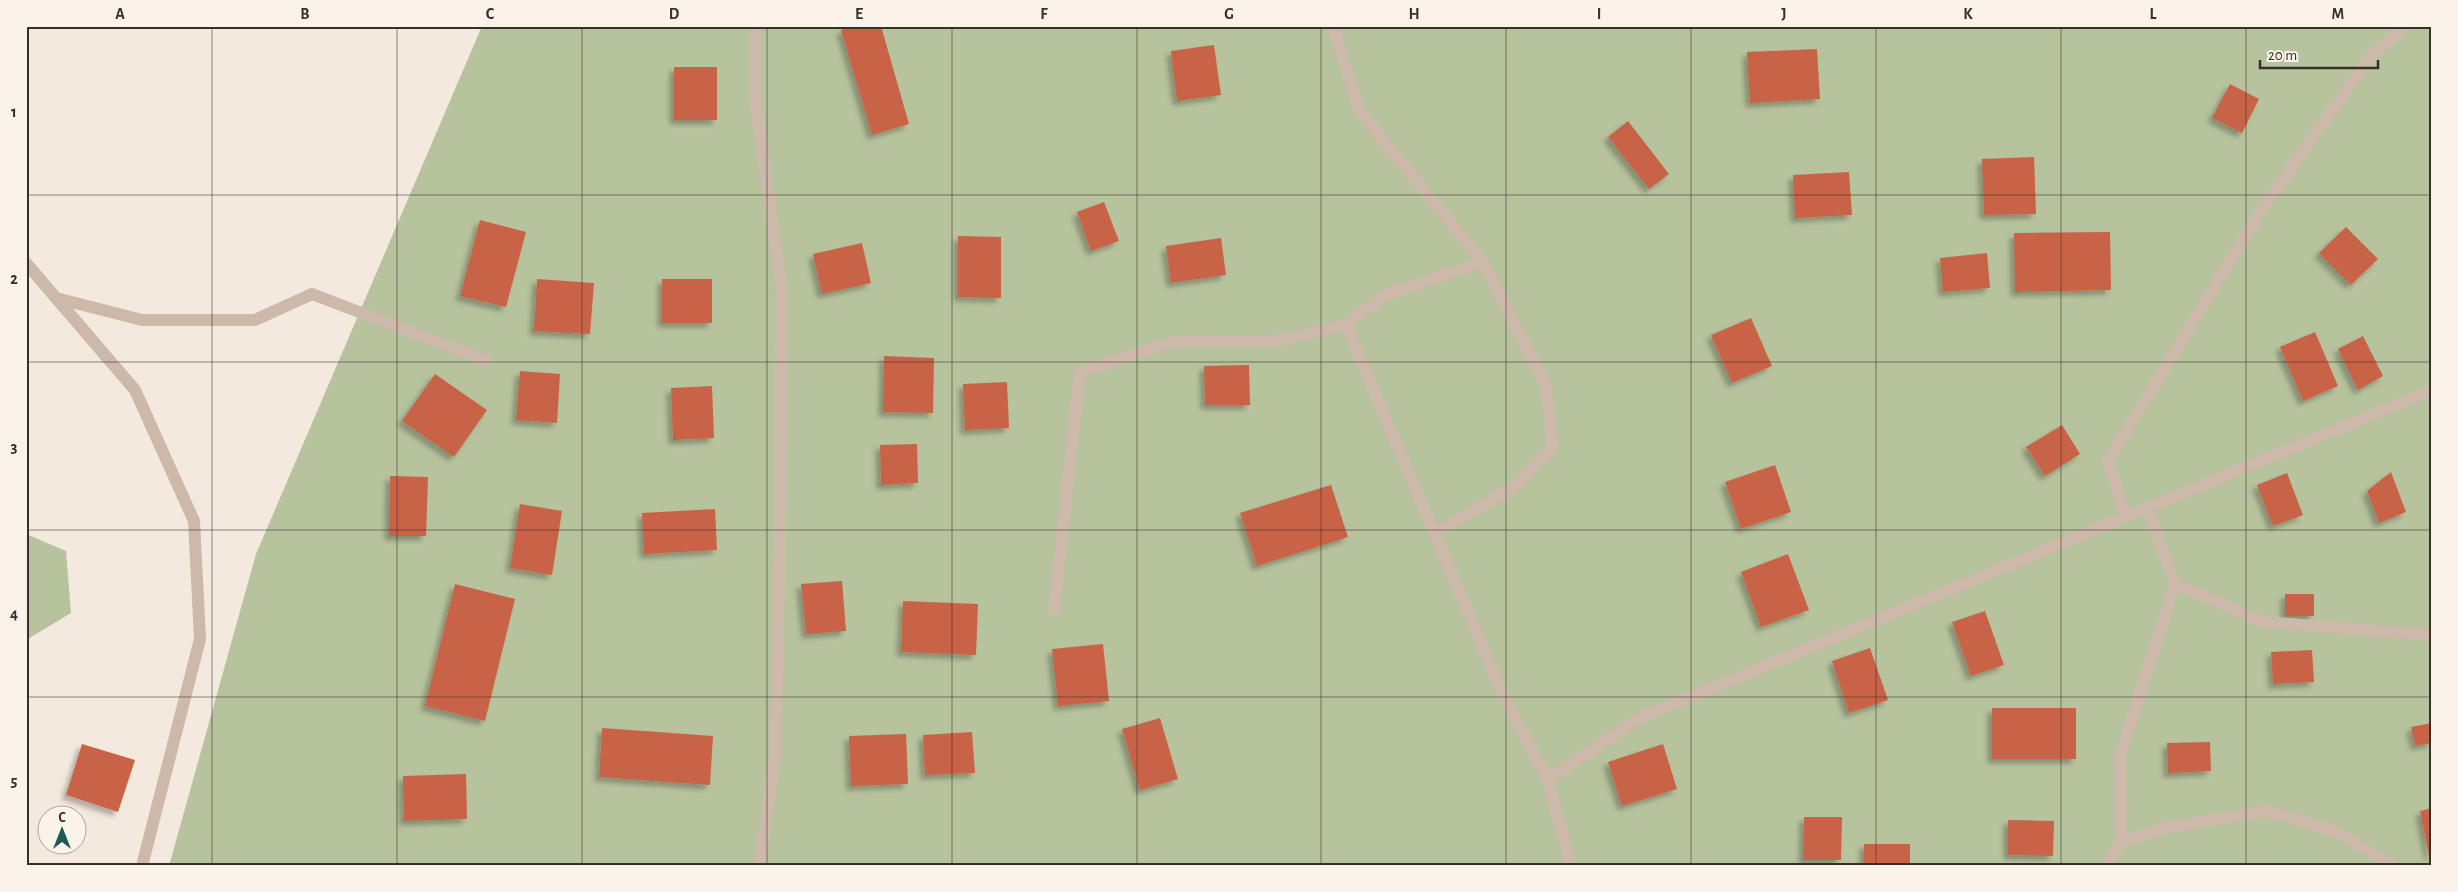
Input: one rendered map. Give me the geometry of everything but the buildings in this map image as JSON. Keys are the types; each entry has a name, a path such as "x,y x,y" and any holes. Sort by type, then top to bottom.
{"street":[{"path":"756,26 754,100 781,283 780,562 775,758 760,862"},
{"path":"1333,26 1360,112 1483,262 1546,386 1553,446 1513,488 1435,533"},
{"path":"2126,516 2108,461 2264,206 2370,57 2404,26"},
{"path":"1054,610 1080,372 1172,342 1277,341 1346,325 1383,296 1483,262"},
{"path":"26,263 135,390 194,521 200,639 142,866"},
{"path":"56,298 142,320 255,320 312,294 485,360"},
{"path":"1346,325 1506,698 1548,780 1572,866"},
{"path":"1548,780 1637,719 2432,390"},
{"path":"2106,866 2121,842 2120,756 2175,584 2148,509"},
{"path":"2175,584 2264,622 2432,635"},
{"path":"2121,842 2164,828 2268,811 2337,832 2394,866"}],"green space":[{"path":"482,26 2432,26 2432,866 169,866 256,554"},
{"path":"26,534 66,551 71,613 26,640"}]}
